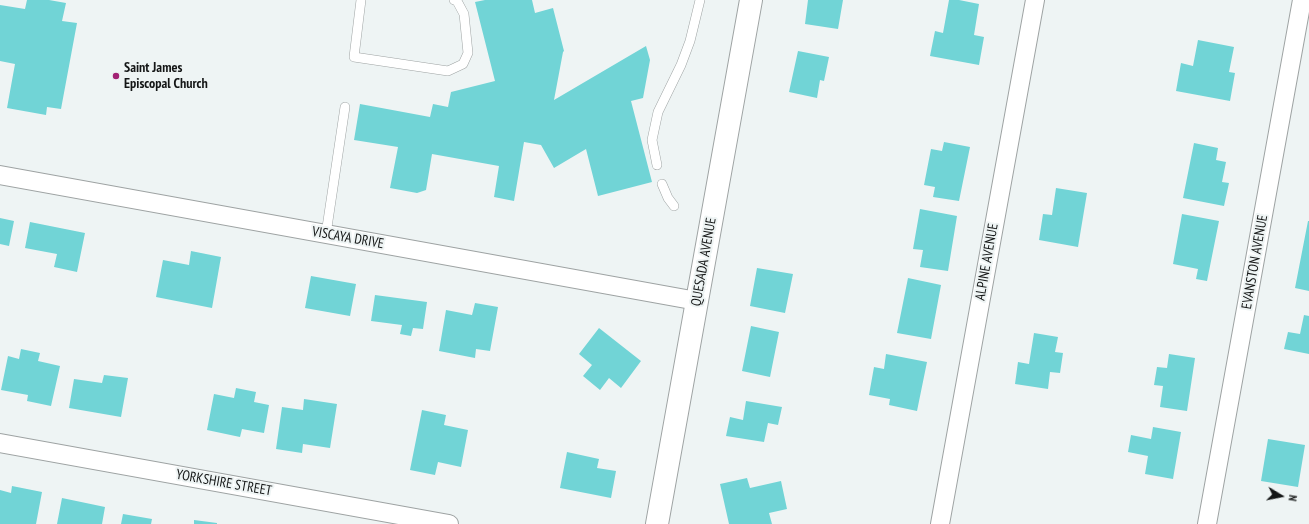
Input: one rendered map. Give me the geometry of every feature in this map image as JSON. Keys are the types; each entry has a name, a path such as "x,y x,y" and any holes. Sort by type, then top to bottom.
{"street":[{"name":"QUESADA AVENUE","path":"657,524 749,0"},
{"name":"ALPINE AVENUE","path":"940,524 1035,0"},
{"name":"EVANSTON AVENUE","path":"1207,524 1302,0"},
{"name":"VISCAYA DRIVE","path":"0,175 697,301"},
{"name":"YORKSHIRE STREET","path":"0,443 449,524"}],"lane":[{"path":"361,0 354,57 448,71 463,64 468,53 464,14 457,0"},
{"path":"657,165 652,140 658,112 690,41 700,0"},
{"path":"326,234 345,107"},
{"path":"662,184 668,198 674,206"}],"building":[{"path":"27,0 49,0 66,3 62,21 77,23 61,109 47,107 46,115 7,108 15,64 0,61 0,5 25,9"},
{"path":"485,0 532,0 535,13 553,8 564,51 554,100 646,46 650,60 643,98 631,101 652,182 598,196 586,149 554,168 541,145 524,142 514,201 494,197 499,166 432,154 426,190 417,193 390,188 398,147 354,140 360,104 430,117 433,104 448,107 451,92 495,81 475,2"},
{"path":"808,0 843,0 838,29 805,24"},
{"path":"949,0 959,0 979,4 974,35 984,37 979,65 930,56 935,31 943,33"},
{"path":"1198,40 1234,47 1229,72 1235,73 1230,101 1176,91 1181,63 1193,66"},
{"path":"798,51 829,57 824,81 820,80 817,98 789,92"},
{"path":"944,142 970,147 959,201 933,197 935,187 924,185 931,149 942,151"},
{"path":"1194,143 1218,148 1216,160 1226,162 1222,182 1229,183 1224,206 1183,198"},
{"path":"1056,188 1087,193 1078,247 1039,240 1043,214 1052,215"},
{"path":"920,209 957,216 948,271 920,267 923,250 913,249"},
{"path":"1182,214 1219,221 1207,281 1196,279 1198,269 1173,264"},
{"path":"0,218 14,221 9,246 0,244"},
{"path":"1309,221 1309,291 1295,288"},
{"path":"30,222 85,233 77,272 54,267 57,254 25,248"},
{"path":"191,251 221,257 212,308 156,297 163,260 189,265"},
{"path":"757,268 793,274 785,313 750,306"},
{"path":"311,276 356,284 350,316 305,308"},
{"path":"908,278 941,285 931,339 897,333"},
{"path":"375,295 427,302 423,329 413,328 411,336 400,334 402,325 371,321"},
{"path":"475,303 498,307 490,351 476,349 475,358 439,351 446,310 472,315"},
{"path":"1304,315 1309,316 1309,354 1284,349 1288,332 1300,334"},
{"path":"751,326 779,332 770,377 742,371"},
{"path":"599,328 641,361 621,388 609,378 600,390 583,376 592,365 579,354"},
{"path":"1034,333 1058,337 1055,352 1063,353 1060,373 1050,372 1048,389 1015,384 1018,362 1029,364"},
{"path":"21,349 40,353 38,361 60,366 51,406 27,401 28,395 1,390 8,356 19,359"},
{"path":"886,354 927,362 917,411 889,405 890,399 869,395 874,367 884,369"},
{"path":"1169,354 1195,358 1187,411 1160,407 1163,386 1154,385 1157,367 1167,368"},
{"path":"104,375 128,378 121,417 69,408 74,379 102,383"},
{"path":"236,388 256,392 254,402 269,405 264,433 242,429 240,437 207,430 214,394 234,398"},
{"path":"304,399 337,404 330,448 303,444 302,453 276,449 282,407 303,410"},
{"path":"746,401 782,407 778,425 768,423 764,442 726,436 730,417 743,420"},
{"path":"422,410 446,415 444,425 468,430 461,467 438,462 435,475 410,470"},
{"path":"1153,427 1181,432 1173,479 1145,474 1148,456 1128,452 1131,435 1151,439"},
{"path":"1268,439 1305,445 1298,487 1261,481"},
{"path":"567,452 599,459 597,468 616,471 611,498 560,488"},
{"path":"747,478 750,488 781,481 787,509 769,513 772,524 729,524 720,484"},
{"path":"12,486 42,492 36,524 0,524 0,490 11,493"},
{"path":"62,498 105,507 102,524 57,524"},
{"path":"123,514 152,519 151,524 121,524"},
{"path":"194,520 217,523 217,524 194,524"}],"place":[{"name":"Saint James Episcopal Church","path":"116,76"}]}
